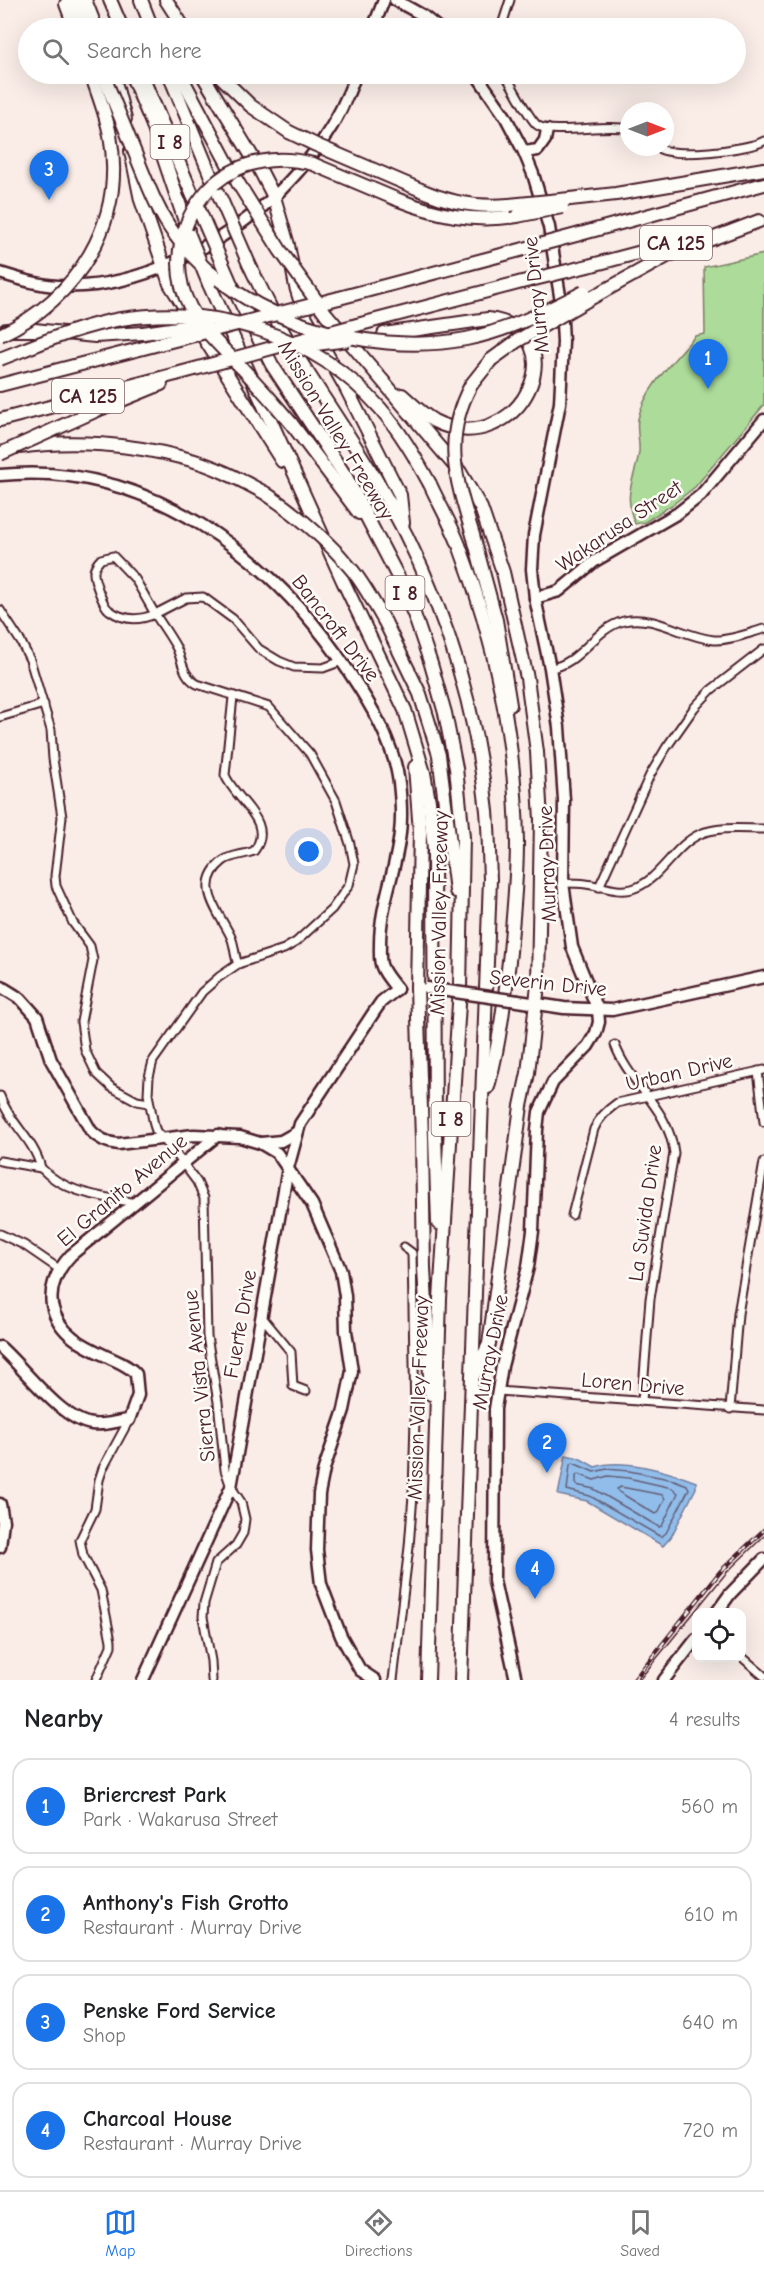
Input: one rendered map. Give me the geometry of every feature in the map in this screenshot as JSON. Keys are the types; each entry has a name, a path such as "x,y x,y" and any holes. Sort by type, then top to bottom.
{"highway":[{"path":"65,0 71,18"},
{"path":"73,0 81,18"},
{"path":"85,0 92,18"},
{"path":"109,0 113,18"},
{"path":"109,0 117,18"},
{"path":"165,0 173,18"},
{"path":"165,0 177,18"},
{"path":"0,335 23,323 60,295 85,263 102,228 111,193 113,157 107,121 94,84"},
{"path":"107,84 153,197 186,249 215,276 239,292 276,312 343,336 380,342 424,344 489,334 584,297 669,255 762,220"},
{"path":"116,84 124,113 141,200 170,284 271,441 318,524"},
{"path":"135,84 152,123 189,236 209,284 405,710 417,748 429,801 432,830 435,1136 440,1299"},
{"name":"Mission Valley Freeway","path":"145,84 231,284 272,365 346,477 380,541 414,614 445,713 456,768 463,837 460,988 440,1299 428,1680"},
{"name":"Mission Valley Freeway","path":"173,84 249,264 275,318 296,355 382,489 405,533 442,615 464,684 480,763 487,812 490,879 461,1680"},
{"path":"185,84 238,183 280,250 326,314 460,472 481,508 493,539 511,604 527,678 539,787 541,850 536,1004 489,1344 472,1379"},
{"path":"208,84 259,168 273,197 288,245 296,287 305,316 345,386 400,495 405,533"},
{"path":"228,84 251,106 289,132 316,145 441,199 513,210"},
{"path":"380,541 291,423 210,336 192,313 181,285 179,258 183,233 192,211 204,195 223,177 249,165 273,159 300,160 427,211 455,218 490,219 513,210 764,169"},
{"name":"CA 125","path":"0,385 339,298 764,184"},
{"name":"CA 125","path":"0,420 251,352 762,220"},
{"path":"482,1108 497,1056 514,913 517,842 510,698 496,620 458,487 453,442 458,415 471,385 491,360 517,340 584,297"},
{"path":"0,359 93,325 144,316 200,316 221,319 276,335 314,354 337,369 363,391 399,432 430,484 459,544 482,614 506,715 511,754"},
{"path":"0,330 34,330 95,336 255,320"},
{"path":"251,352 474,320 501,321 522,333 533,351 535,363 533,385 514,412 498,422 478,428 460,428 436,422 427,417 370,366"},
{"path":"0,452 162,384 176,374"},
{"path":"0,452 77,443 130,448 185,458 232,475 265,493 291,510 323,537 354,572 385,622 420,694 439,755 460,940"},
{"path":"388,677 409,738 419,802 424,1268 435,1469"}],"main road":[{"path":"378,18 384,0"},
{"path":"395,0 426,18"},
{"path":"0,273 40,284 76,286 117,280 164,266 220,236 247,219 300,170 337,120 352,84"},
{"name":"Murray Drive","path":"483,84 505,116 524,152 549,227 561,302 563,342 560,403 532,545 532,569 535,598 550,668 559,727 564,790 563,883 572,947 598,1010 599,1022 596,1033 588,1046 553,1082 539,1112 533,1231 529,1258 502,1366 495,1409 494,1581 516,1680"},
{"path":"524,152 538,150 545,141 547,130"},
{"name":"Wakarusa Street","path":"535,598 559,591 596,561 678,513 701,495 764,420"},
{"name":"Bancroft Drive","path":"0,475 49,473 95,479 130,491 191,519 242,553 273,579 299,606 342,661 378,720 399,782 400,833 383,907 380,952 381,966 397,989"},
{"name":"Severin Drive","path":"397,989 422,988 536,1004 612,1010 764,977"},
{"path":"0,986 21,999 37,1017 55,1068 94,1134 113,1143 194,1135 240,1137 260,1143 277,1154 312,1204 341,1271 345,1296 346,1331 352,1361 346,1401 324,1469 319,1494 317,1550 321,1584 341,1636 360,1670 375,1680"},
{"name":"Fuerte Drive","path":"143,1680 231,1487 288,1168 297,1132 374,1012 381,1002 397,989"},
{"path":"260,1143 281,1141 297,1132"},
{"name":"El Granito Avenue","path":"129,1420 138,1395 136,1374 127,1366 77,1342 63,1329 55,1316 52,1288 59,1269 71,1255 218,1135"},
{"path":"0,1347 47,1395 78,1420 102,1425 129,1420"},
{"path":"0,1504 3,1521 0,1547"},
{"path":"720,1608 730,1594 764,1559"},
{"path":"664,1680 692,1644"}],"street":[{"path":"504,18 510,0"},
{"path":"511,84 536,124 547,130 610,126 620,128"},
{"path":"674,152 741,148 764,141"},
{"name":"Sierra Vista Avenue","path":"155,614 141,620 131,619 109,610 105,606 94,576 94,568 98,561 113,556 135,579 179,653 184,671 189,678 197,684 269,707 310,754 336,801 350,843 354,864 352,879 337,901 296,942 284,949 238,964 219,976 202,992 161,1047 150,1069 149,1103 156,1131 200,1187 205,1204 207,1336 218,1402 225,1470 231,1487 244,1507 244,1526 236,1545 216,1563 204,1603 202,1617 211,1661 212,1680"},
{"path":"155,614 186,598 203,597 234,619 259,649 279,661 294,667 323,668 342,661"},
{"path":"0,610 30,660 51,730 53,759 62,809 56,886 74,923 90,946 93,960 81,1022 82,1038 90,1064 96,1073 111,1087 137,1101 149,1103"},
{"path":"550,668 558,667 572,659 596,636 622,622 637,619 706,639 718,640 764,629"},
{"path":"599,887 650,775 666,748 694,708 711,690 764,649"},
{"path":"233,697 225,775 229,786 257,819 261,835 254,851 227,859 217,866 208,889 210,901 234,943 238,964"},
{"path":"0,717 44,704"},
{"path":"563,883 622,891 642,885 684,844 702,833 722,829 764,830"},
{"name":"La Suvida Drive","path":"615,1045 625,1065 649,1096 672,1138 674,1154 650,1299 642,1401"},
{"path":"761,1071 764,1122"},
{"name":"Urban Drive","path":"572,1215 591,1136 597,1122 606,1111 617,1103 761,1071"},
{"path":"0,1096 4,1107 30,1142 41,1168 49,1176 71,1190 135,1203"},
{"path":"0,1161 41,1168"},
{"path":"730,1409 738,1314 764,1161"},
{"path":"0,1234 24,1245 59,1269"},
{"path":"393,1680 409,1547 414,1462 412,1253 404,1247"},
{"path":"262,1317 291,1352 293,1386 306,1391"},
{"name":"Loren Drive","path":"498,1391 764,1410"},
{"name":"El Granito Avenue","path":"96,1680 111,1641 101,1590 82,1555 80,1540 95,1509 103,1468 129,1420"},
{"path":"746,1661 764,1676"}],"green space":[{"path":"764,254 764,405 695,487 645,522 635,524 629,495 639,452 638,419 647,396 662,374 695,336 705,334 704,267"}],"water":[{"path":"566,1455 579,1458 595,1467 618,1464 659,1470 696,1482 696,1488 671,1537 663,1546 587,1501 558,1495"}],"tram line":[{"path":"639,1680 727,1572 764,1536"}],"railway":[{"path":"634,1680 720,1572 764,1530"}],"place":[{"name":"Penske Ford Service","path":"49,200"},
{"name":"Briercrest Park","path":"708,389"},
{"name":"Anthony's Fish Grotto","path":"547,1473"},
{"name":"Charcoal House","path":"535,1599"}]}
